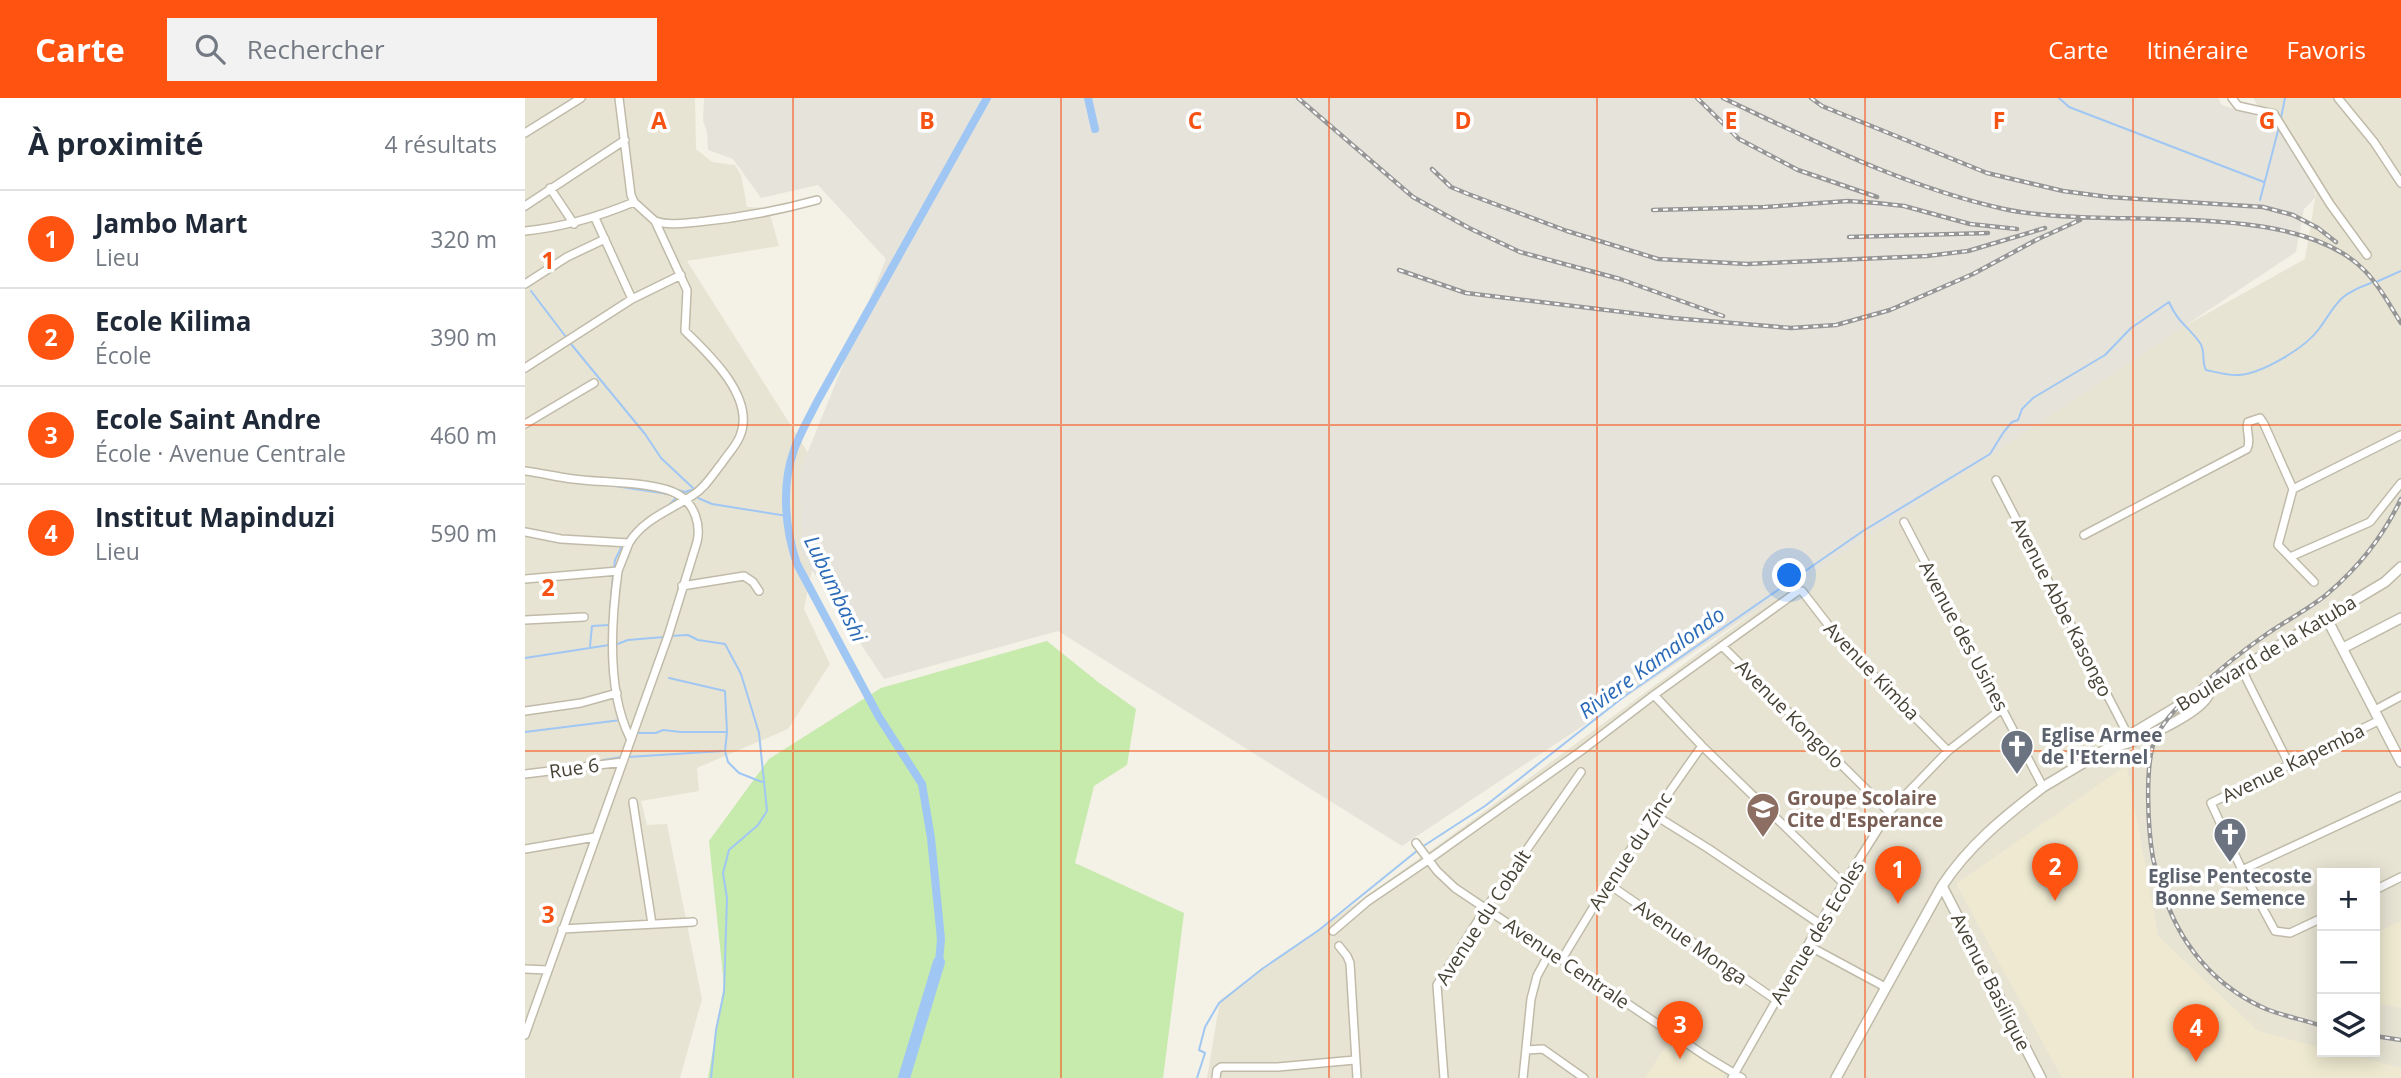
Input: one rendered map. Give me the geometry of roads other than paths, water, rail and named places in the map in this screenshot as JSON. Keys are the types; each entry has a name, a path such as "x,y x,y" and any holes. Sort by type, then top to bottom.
{"street":[{"path":"525,134 581,98"},
{"path":"619,98 630,192 634,202 655,221 689,294 685,331 715,360 734,387 743,417 741,434 732,450 700,490 665,510 638,530 629,543 618,570 614,603 614,673 621,720 631,738"},
{"path":"2232,98 2238,106 2270,112 2367,255"},
{"path":"2338,98 2374,142 2401,183"},
{"path":"525,206 625,139"},
{"path":"550,188 574,224"},
{"path":"655,221 673,225 735,219 817,200"},
{"path":"525,231 574,224 634,202"},
{"path":"595,218 632,299"},
{"path":"525,284 567,257 605,239"},
{"path":"525,368 632,299 681,275"},
{"path":"525,424 594,383"},
{"path":"2084,535 2247,449 2250,443 2248,422 2260,418 2293,489 2278,547 2314,582"},
{"path":"2293,489 2401,435"},
{"path":"525,471 660,488 681,496 700,527 669,636 525,1035"},
{"name":"Avenue Abbe Kasongo","path":"1996,480 2128,734"},
{"path":"2290,557 2370,522 2401,483"},
{"name":"Avenue des Usines","path":"1904,522 2043,787"},
{"path":"525,532 561,539 629,543"},
{"name":"Boulevard de la Katuba","path":"1836,1078 1941,886 1956,864 1999,821 2043,787 2385,582 2401,567"},
{"path":"525,579 618,570"},
{"path":"682,586 744,576 753,582 759,591"},
{"name":"Avenue Kimba","path":"1722,646 1798,591 1801,592 1843,644 1948,751"},
{"path":"525,620 584,617"},
{"path":"2326,617 2401,762"},
{"path":"2343,648 2401,618"},
{"path":"1333,930 1385,888 1585,748 1722,646"},
{"name":"Avenue Kongolo","path":"1722,646 1889,812"},
{"path":"2241,667 2289,764"},
{"path":"2108,746 2138,741 2156,732 2200,705 2213,685"},
{"path":"525,711 581,703 617,693"},
{"path":"1654,695 1702,747 1844,884"},
{"name":"Avenue Kapemba","path":"2375,710 2401,696"},
{"name":"Avenue des Ecoles","path":"1736,1077 1776,1000 1889,812 1948,751 2003,708"},
{"name":"Avenue Kapemba","path":"2242,870 2212,809 2213,802 2380,720"},
{"name":"Avenue du Zinc","path":"1562,959 1607,883 1702,747"},
{"name":"Rue 6","path":"525,774 623,762"},
{"name":"Avenue du Cobalt","path":"1444,1078 1437,985 1486,908 1581,772"},
{"path":"2317,921 2295,932 2284,934 2275,931 2242,870 2401,796"},
{"path":"633,802 652,924"},
{"path":"1653,814 1820,924"},
{"path":"525,849 595,838"},
{"name":"Avenue Centrale","path":"1416,843 1437,871 1455,888 1736,1077"},
{"path":"2380,888 2401,877"},
{"name":"Avenue Monga","path":"1607,883 1776,1000"},
{"name":"Avenue Basilique","path":"1941,886 2041,1078"},
{"path":"562,929 693,922"},
{"path":"1339,946 1350,963 1357,1078"},
{"path":"1809,946 1885,987"},
{"path":"1523,1078 1531,999 1537,976 1550,952"},
{"path":"525,969 548,970"},
{"path":"1526,1051 1543,1049 1584,1078"},
{"path":"1216,1075 1221,1067 1278,1067 1355,1060"},
{"path":"1278,1067 1279,1078"}],"waterway":[{"name":"Lubumbashi","path":"939,962 941,939 931,838 922,784 879,717 797,564 787,522 786,493 790,464 805,425 987,98"},
{"path":"1088,98 1095,129"},
{"path":"2059,98 2069,107 2264,182"},
{"path":"2281,118 2285,98"},
{"path":"2260,200 2279,127"},
{"path":"2376,282 2401,271"},
{"name":"Riviere Kamalondo","path":"1422,847 1485,806 1626,695 1863,531 1990,454 2003,433 2012,422 2018,420 2022,409 2033,398 2105,355 2131,328 2169,302 2176,315 2200,343 2206,370 2239,375 2260,370 2294,351 2313,336 2340,300 2352,291 2371,283"},
{"path":"531,291 566,337"},
{"path":"571,344 645,434 661,458 694,489 685,492 653,483"},
{"path":"615,486 668,494"},
{"path":"666,508 677,497"},
{"path":"698,498 712,504 787,516"},
{"path":"614,568 623,544"},
{"path":"610,611 613,575"},
{"path":"590,646 592,626 609,625"},
{"path":"669,636 688,635 698,640 725,644 741,674 759,733 767,811 758,825 729,850 723,873 727,898 724,992 716,1030 711,1078"},
{"path":"615,645 628,640 664,637"},
{"path":"525,658 609,645"},
{"path":"669,678 725,691 725,751 728,762 739,773 762,782"},
{"path":"525,732 621,720"},
{"path":"637,731 727,732"},
{"path":"628,757 723,751"},
{"path":"603,760 622,757"},
{"name":"Riviere Kamalondo","path":"1197,1078 1205,1053 1199,1050 1205,1027 1219,1003 1262,969 1319,930 1418,850"},
{"name":"Lubumbashi","path":"904,1078 939,962"}],"railway":[{"path":"1298,98 1413,197 1469,228 1520,252 1620,279 1723,316"},
{"path":"1697,98 1739,139 1798,170 1877,197"},
{"path":"1723,98 1896,176 1967,200 2004,209 2045,215 2245,224 2292,233 2333,248 2365,271 2401,323"},
{"path":"1811,98 1822,106 1987,173 2063,191 2108,197 2263,207 2293,215 2318,228 2336,242"},
{"path":"1432,169 1451,187 1468,194 1567,231 1658,259 1747,264 1927,256 1968,251 2045,228"},
{"path":"1653,210 1765,207 1848,201 1904,206 1970,224 2017,229"},
{"path":"1399,270 1466,293 1672,318 1791,328 1836,325 1890,310 1973,274 2080,220"},
{"path":"1849,237 1988,233"},
{"path":"2317,1024 2266,1009 2247,999 2214,975 2188,944 2169,908 2153,858 2148,779 2152,748 2164,723 2192,694 2264,636 2319,600 2338,584 2378,539 2401,499"},
{"path":"2380,1037 2401,1040"}],"place":[{"name":"Eglise Armee de l'Eternel","path":"2017,776"},
{"name":"Groupe Scolaire Cite d'Esperance","path":"1763,839"},
{"name":"Eglise Pentecoste Bonne Semence","path":"2230,864"},
{"name":"Ecole Kilima","path":"2055,901"},
{"name":"Jambo Mart","path":"1898,904"},
{"name":"Ecole Saint Andre","path":"1680,1059"},
{"name":"Institut Mapinduzi","path":"2196,1062"}]}
